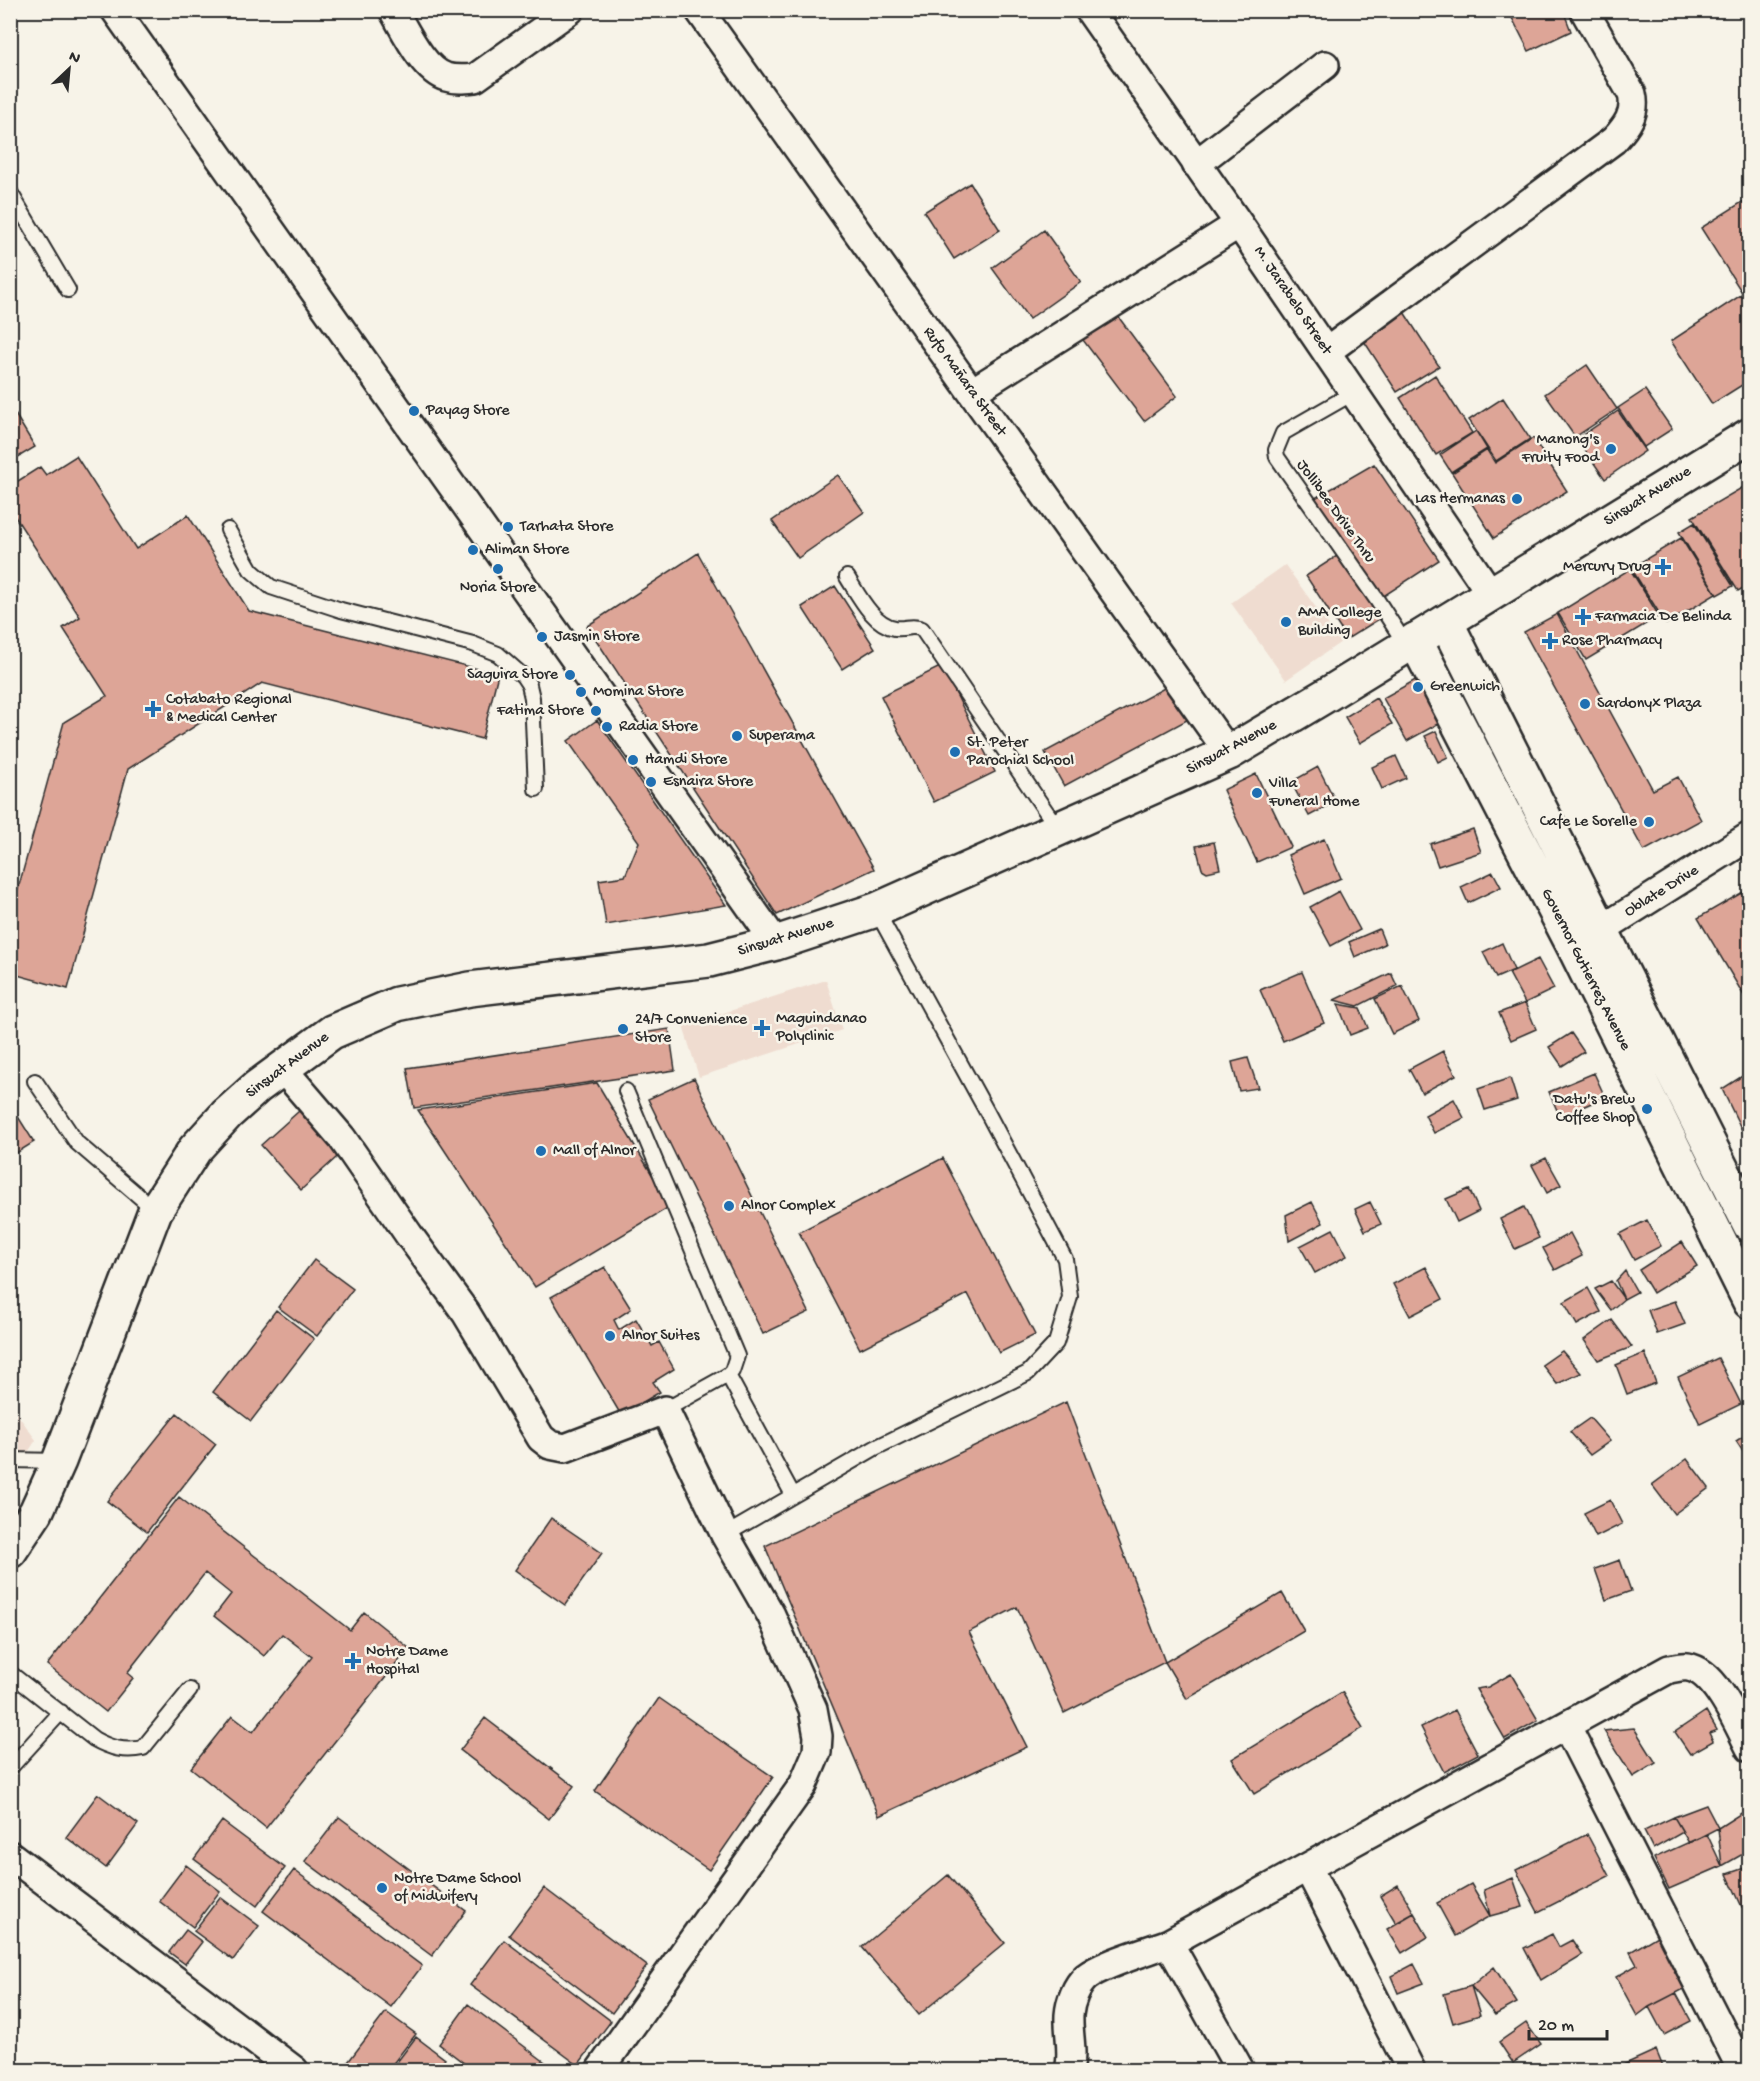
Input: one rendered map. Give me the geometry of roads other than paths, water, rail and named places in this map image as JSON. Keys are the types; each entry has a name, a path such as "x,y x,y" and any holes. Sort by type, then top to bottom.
{"main road":[{"name":"Sinsuat Avenue","path":"17,1536 36,1512 59,1461 155,1211 195,1149 249,1094 332,1032 397,1004 470,988 709,960 776,943 876,909 1229,753 1749,435"},
{"name":"Governor Gutierrez Avenue","path":"1446,622 1749,1302"},
{"name":"Governor Gutierrez Avenue","path":"1410,643 1588,939 1749,1224"}],"street":[{"path":"115,10 776,943"},
{"path":"393,10 414,46 431,68 445,77 460,80 475,78 570,10"},
{"name":"Rufo Mañara Street","path":"699,10 1229,753"},
{"name":"M. Jarabelo Street","path":"1089,10 1239,224 1491,594"},
{"path":"1326,352 1614,140 1625,128 1634,102 1632,94 1584,10"},
{"path":"1196,164 1325,65"},
{"path":"972,392 1239,224"},
{"name":"Oblate Drive","path":"1588,939 1749,836"},
{"path":"282,1068 342,1138 466,1313 522,1408 546,1443 565,1448 665,1410 725,1535 771,1615 813,1708 818,1736 817,1752 803,1785 600,2070"},
{"path":"1069,2070 1072,2051 1068,2023 1069,2007 1086,1977 1169,1943 1669,1670 1689,1667 1708,1677 1733,1716 1749,1748"},
{"path":"1567,1727 1742,2070"},
{"path":"10,1855 294,2070"},
{"path":"1308,1868 1412,2070"},
{"path":"1169,1943 1240,2070"}],"lane":[{"path":"10,192 68,290"},
{"name":"Jollibee Drive Thru","path":"1353,393 1283,433 1276,450 1277,457 1377,600 1410,643"},
{"path":"228,530 251,570 271,587 341,610 473,644 498,654 516,668 529,685 532,698 536,789"},
{"path":"847,577 875,617 883,624 894,628 917,626 922,629 1058,829"},
{"path":"725,1535 875,1448 1028,1373 1056,1343 1070,1297 1065,1259 876,909"},
{"path":"35,1081 77,1143 155,1211"},
{"path":"626,1091 737,1356 732,1371 728,1375 665,1410"},
{"path":"728,1375 793,1495"},
{"path":"10,1460 59,1461"},
{"path":"10,1673 94,1739 105,1745 124,1750 143,1748 190,1690"},
{"path":"10,1768 61,1712"}],"place":[{"name":"Payag Store","path":"414,411"},
{"name":"Manong's Fruity Food","path":"1611,449"},
{"name":"Las Hermanas","path":"1517,499"},
{"name":"Tarhata Store","path":"508,527"},
{"name":"Aliman Store","path":"473,550"},
{"name":"Mercury Drug","path":"1663,567"},
{"name":"Noria Store","path":"498,569"},
{"name":"Farmacia De Belinda","path":"1583,617"},
{"name":"AMA College Building","path":"1286,622"},
{"name":"Jasmin Store","path":"542,637"},
{"name":"Rose Pharmacy","path":"1550,641"},
{"name":"Saguira Store","path":"570,675"},
{"name":"Greenwich","path":"1418,687"},
{"name":"Momina Store","path":"581,692"},
{"name":"Sardonyx Plaza","path":"1585,704"},
{"name":"Cotabato Regional & Medical Center","path":"153,709"},
{"name":"Fatima Store","path":"596,711"},
{"name":"Radia Store","path":"607,727"},
{"name":"Superama","path":"737,736"},
{"name":"St. Peter Parochial School","path":"955,752"},
{"name":"Hamdi Store","path":"633,760"},
{"name":"Esnaira Store","path":"651,782"},
{"name":"Villa Funeral Home","path":"1257,793"},
{"name":"Cafe Le Sorelle","path":"1649,822"},
{"name":"Maguindanao Polyclinic","path":"762,1028"},
{"name":"24/7 Convenience Store","path":"623,1029"},
{"name":"Datu's Brew Coffee Shop","path":"1647,1109"},
{"name":"Mall of Alnor","path":"541,1151"},
{"name":"Alnor Complex","path":"729,1206"},
{"name":"Alnor Suites","path":"610,1336"},
{"name":"Notre Dame Hospital","path":"353,1661"},
{"name":"Notre Dame School of Midwifery","path":"382,1888"}]}
